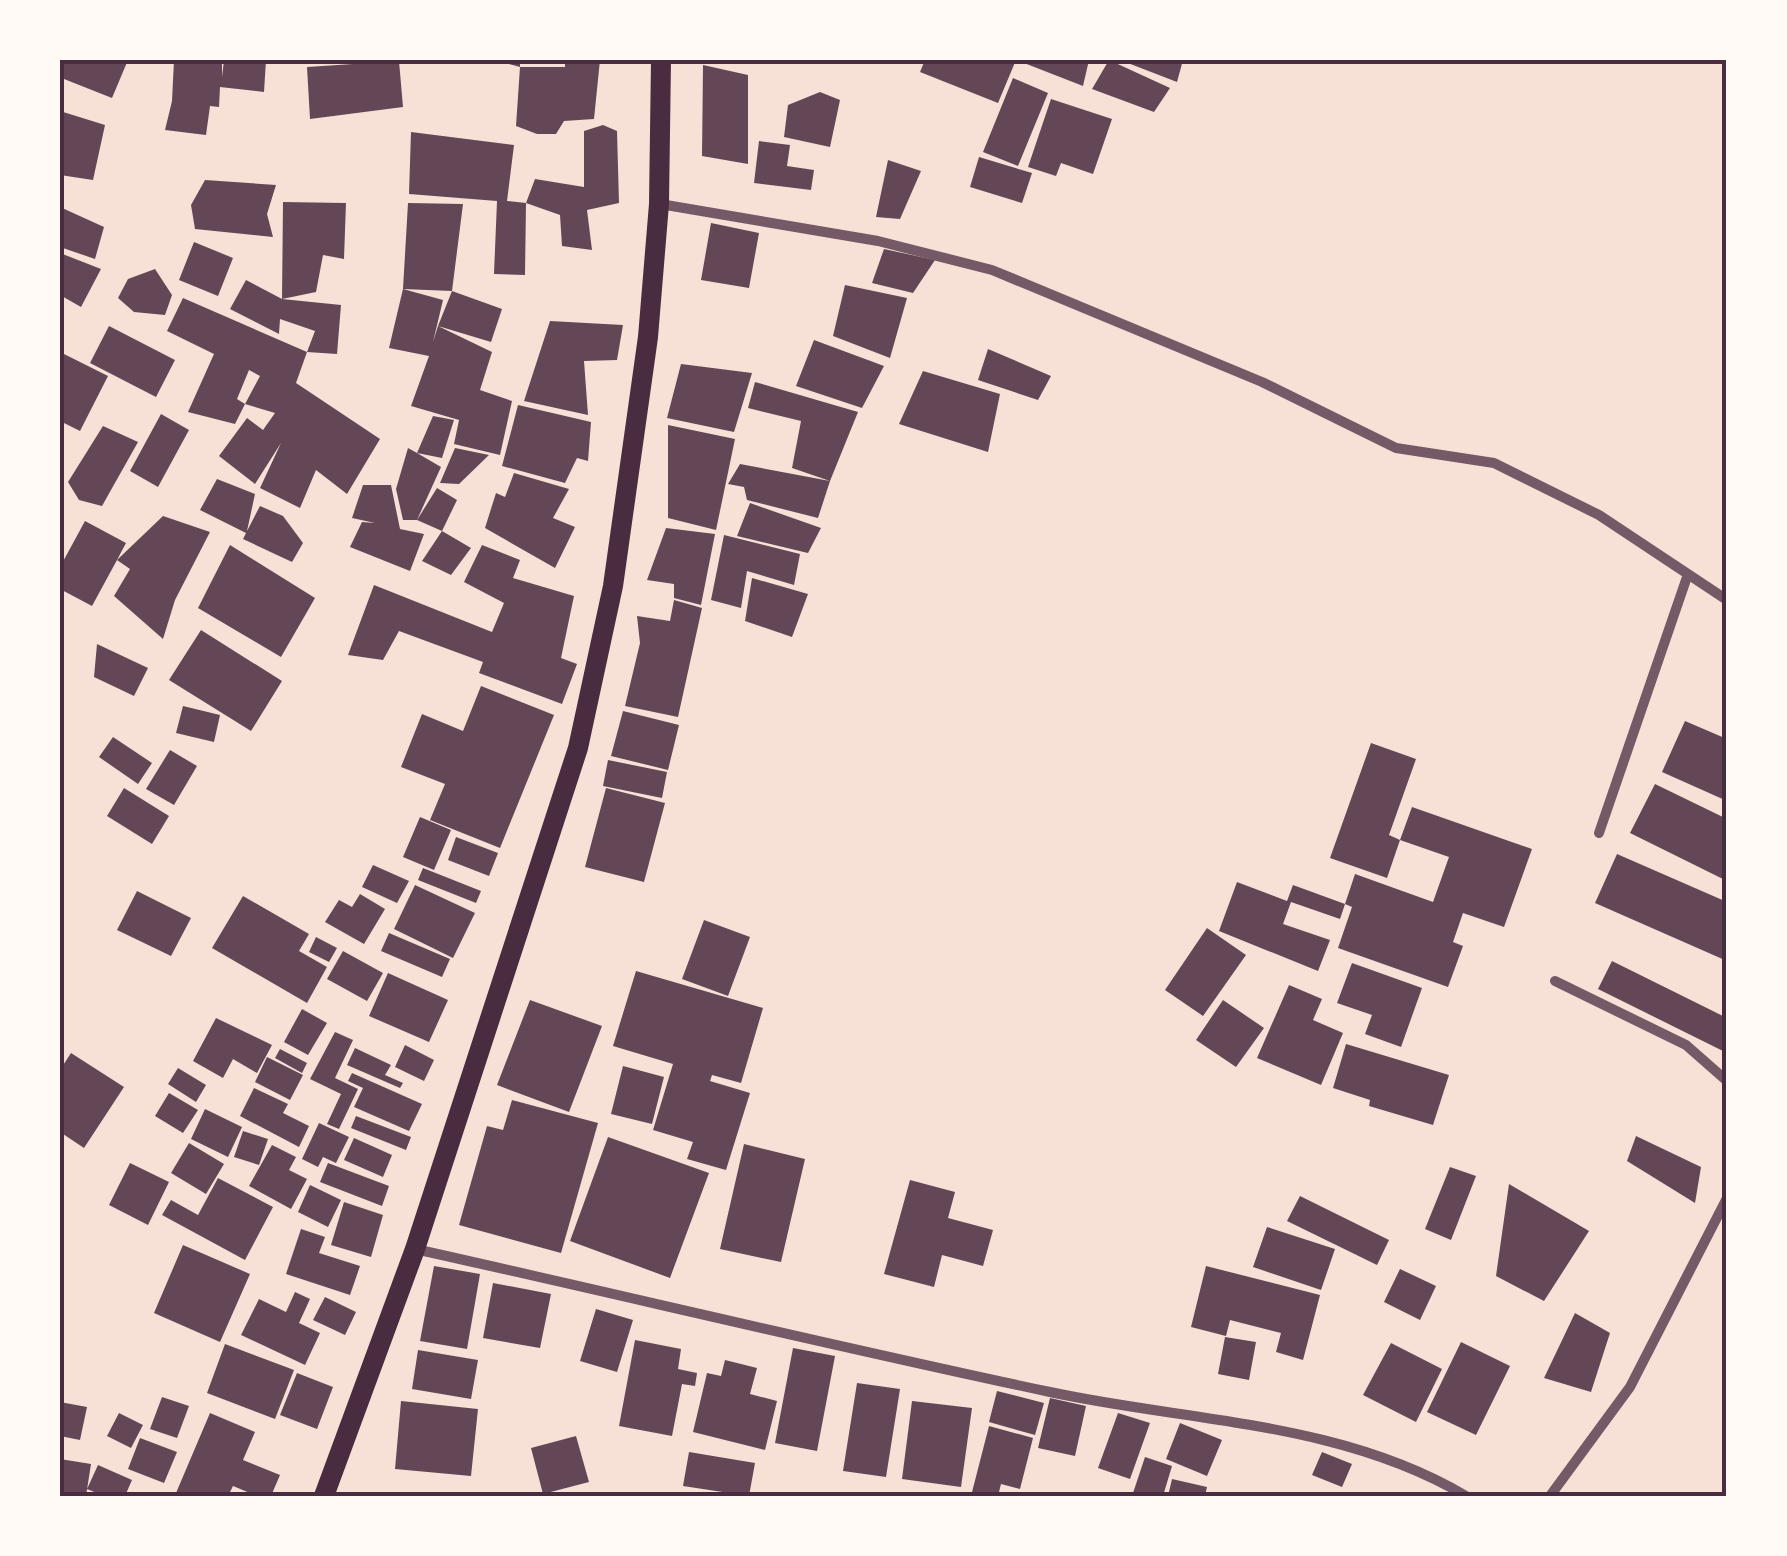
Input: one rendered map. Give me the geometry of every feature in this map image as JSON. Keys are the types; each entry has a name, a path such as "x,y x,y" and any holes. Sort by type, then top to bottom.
{"main road":[{"path":"324,1496 414,1248 578,748 614,586 648,337 659,204 661,60"}],"street":[{"path":"659,204 878,241 992,270 1262,382 1396,448 1494,463 1599,515 1727,600"},
{"path":"1599,833 1688,574"},
{"path":"1555,981 1686,1045 1727,1081"},
{"path":"1550,1496 1630,1388 1727,1198"},
{"path":"414,1248 1054,1394 1270,1427 1360,1450 1466,1496"}],"building":[{"path":"60,60 128,60 112,98 64,79 60,90"},
{"path":"174,60 222,60 222,77 224,60 266,60 264,92 220,87 219,107 210,106 206,135 165,130 172,101"},
{"path":"494,60 520,60 520,67"},
{"path":"565,60 600,60 594,119 564,121 556,134 537,134 516,126 520,67 565,67"},
{"path":"925,60 1016,60 998,103 920,72"},
{"path":"1089,60 1083,86 1024,63"},
{"path":"1109,60 1170,88 1154,112 1092,89"},
{"path":"1120,60 1183,60 1177,82"},
{"path":"399,61 403,107 310,119 307,67"},
{"path":"703,65 748,75 748,164 702,156"},
{"path":"1013,78 1048,93 1018,166 983,152"},
{"path":"820,92 840,100 830,147 784,137 788,105"},
{"path":"1051,99 1112,119 1093,174 1061,163 1056,176 1028,167"},
{"path":"60,111 105,125 93,180 60,175"},
{"path":"603,125 617,131 619,203 587,210 592,250 562,246 560,215 526,203 535,179 584,187 584,131"},
{"path":"411,132 514,145 507,201 526,203 525,275 494,274 497,201 409,194"},
{"path":"759,141 790,145 787,166 814,170 811,190 754,183"},
{"path":"979,157 1032,173 1022,203 970,187"},
{"path":"888,160 921,171 900,219 876,217"},
{"path":"205,180 276,185 267,214 273,237 195,229 191,205"},
{"path":"283,202 346,203 344,259 323,255 316,292 282,299"},
{"path":"408,203 463,204 452,291 403,289"},
{"path":"60,207 104,227 95,259 60,247"},
{"path":"711,223 759,233 749,288 701,280"},
{"path":"194,242 233,258 218,296 179,280"},
{"path":"884,249 935,260 913,293 872,283"},
{"path":"60,253 101,269 81,307 60,295"},
{"path":"155,269 172,295 165,315 134,312 118,298 128,279"},
{"path":"246,280 282,299 341,305 337,354 307,352 315,331 280,319 279,334 230,309"},
{"path":"845,285 907,298 890,358 833,336"},
{"path":"403,289 443,300 433,342 438,326 492,352 480,390 512,401 500,455 454,444 459,420 411,406 429,356 389,348"},
{"path":"452,291 502,309 491,342 438,326"},
{"path":"183,298 307,352 296,383 380,439 347,494 316,470 300,508 260,488 281,443 255,484 219,456 247,418 263,430 275,413 245,404 235,424 188,412 214,354 167,331","holes":["249,370 260,376 245,404 237,399"]},
{"path":"550,321 623,325 617,360 584,361 588,415 524,401"},
{"path":"109,326 175,360 156,397 90,363"},
{"path":"814,340 884,366 862,408 796,386"},
{"path":"988,349 1051,376 1038,400 978,380"},
{"path":"60,352 108,376 80,431 60,421"},
{"path":"681,364 752,373 734,432 667,418"},
{"path":"923,371 1000,394 988,452 899,424"},
{"path":"755,382 858,412 830,481 792,468 801,421 748,408"},
{"path":"518,405 591,422 588,461 577,458 565,483 502,466"},
{"path":"161,414 189,430 158,487 130,471"},
{"path":"433,416 454,420 442,458 417,453"},
{"path":"668,425 735,439 716,530 668,518"},
{"path":"103,426 138,442 102,506 79,500 68,482"},
{"path":"408,448 441,467 417,520 403,520 396,489"},
{"path":"455,448 489,455 459,484 440,483"},
{"path":"740,464 830,481 818,518 747,500 744,487 728,484"},
{"path":"514,473 569,489 553,518 575,527 555,568 485,528 496,493 505,497"},
{"path":"217,479 255,494 247,531 260,506 283,516 303,543 292,562 243,539 246,533 200,510"},
{"path":"363,485 391,485 400,529 424,534 410,571 350,547 362,522 375,523 352,518"},
{"path":"437,488 457,500 442,531 417,520"},
{"path":"750,503 821,528 808,553 737,536"},
{"path":"163,516 210,532 175,600 163,639 114,596 130,569 117,560"},
{"path":"85,521 126,543 92,606 60,589 60,567"},
{"path":"666,528 715,534 701,605 674,598 674,584 647,580"},
{"path":"442,531 471,548 451,575 422,561"},
{"path":"724,535 800,554 794,585 747,571 741,608 711,600"},
{"path":"230,545 315,598 281,657 198,608"},
{"path":"482,545 520,560 513,578 574,596 561,658 577,664 562,704 479,673 483,662 399,631 383,660 348,655 374,585 492,632 504,603 464,582"},
{"path":"752,578 808,594 792,637 745,621"},
{"path":"674,600 702,608 678,717 625,706 640,643 637,616 670,621"},
{"path":"201,630 282,681 251,731 169,680"},
{"path":"97,644 148,668 134,696 94,677"},
{"path":"481,686 554,715 500,848 430,820 445,784 401,767 422,714 463,731"},
{"path":"183,706 220,715 214,742 176,733"},
{"path":"623,711 679,725 668,770 611,756"},
{"path":"1685,721 1727,739 1727,801 1662,772"},
{"path":"113,737 152,763 138,784 99,757"},
{"path":"1371,743 1416,759 1389,835 1400,840 1387,878 1330,858"},
{"path":"170,750 197,766 174,805 146,789"},
{"path":"608,760 667,772 662,798 603,786"},
{"path":"1655,784 1727,819 1727,881 1630,833"},
{"path":"124,788 169,816 152,844 107,816"},
{"path":"606,788 665,803 644,882 585,867"},
{"path":"1412,807 1532,849 1504,927 1463,913 1453,942 1463,946 1448,987 1338,948 1352,907 1345,904 1355,874 1433,902 1449,857 1400,840"},
{"path":"420,817 451,830 434,870 403,857"},
{"path":"456,837 498,853 489,876 448,860"},
{"path":"1617,854 1727,902 1727,961 1595,903"},
{"path":"373,865 409,881 397,903 362,887"},
{"path":"423,868 481,891 476,903 418,880"},
{"path":"1237,882 1287,901 1293,885 1345,904 1340,919 1291,902 1283,924 1330,940 1318,971 1219,931"},
{"path":"415,885 475,913 453,958 394,929"},
{"path":"137,891 191,918 171,956 117,930"},
{"path":"360,894 385,909 364,944 325,922 339,900 352,907"},
{"path":"243,896 309,934 299,951 327,967 307,1003 212,948"},
{"path":"704,920 750,937 728,996 682,979"},
{"path":"1207,928 1246,955 1203,1016 1165,990"},
{"path":"389,933 450,959 442,977 381,951"},
{"path":"316,937 337,948 329,962 309,952"},
{"path":"343,951 383,973 367,1001 327,979"},
{"path":"1612,961 1727,1018 1727,1053 1598,989"},
{"path":"1352,963 1422,988 1401,1047 1365,1034 1372,1015 1337,1003"},
{"path":"636,971 763,1008 741,1083 712,1075 710,1081 750,1093 726,1170 687,1159 693,1142 653,1130 673,1064 613,1046"},
{"path":"388,973 448,1000 429,1042 369,1016"},
{"path":"1289,985 1322,999 1313,1020 1343,1033 1321,1085 1257,1058"},
{"path":"530,1000 602,1026 569,1112 497,1085"},
{"path":"1223,1000 1264,1028 1236,1067 1196,1040"},
{"path":"302,1009 327,1023 308,1055 284,1042"},
{"path":"216,1018 272,1045 257,1073 233,1059 223,1078 193,1061"},
{"path":"335,1032 353,1040 335,1078 358,1089 339,1129 327,1124 341,1094 310,1079"},
{"path":"1346,1044 1449,1075 1433,1125 1369,1106 1370,1100 1333,1088"},
{"path":"405,1045 434,1060 424,1081 395,1067"},
{"path":"355,1048 391,1065 385,1075 403,1083 400,1088 347,1065"},
{"path":"280,1049 307,1063 302,1073 275,1058"},
{"path":"71,1053 124,1087 84,1148 60,1132 60,1070"},
{"path":"267,1057 303,1075 290,1100 255,1082"},
{"path":"623,1066 664,1077 652,1124 611,1114"},
{"path":"178,1068 206,1085 196,1102 168,1084"},
{"path":"352,1073 422,1104 409,1131 354,1107 363,1088 348,1081"},
{"path":"254,1088 288,1104 283,1113 309,1126 299,1147 240,1116"},
{"path":"169,1093 198,1110 183,1133 155,1116"},
{"path":"512,1100 598,1123 561,1253 459,1225 487,1126 503,1130"},
{"path":"205,1109 242,1127 228,1157 191,1139"},
{"path":"356,1116 411,1137 406,1150 351,1128"},
{"path":"319,1123 349,1137 336,1163 323,1157 318,1167 302,1159"},
{"path":"243,1131 268,1139 259,1165 234,1157"},
{"path":"1636,1136 1701,1167 1695,1203 1627,1161"},
{"path":"608,1137 709,1173 670,1278 570,1241"},
{"path":"354,1138 392,1155 383,1177 344,1160"},
{"path":"189,1143 224,1164 206,1194 171,1173"},
{"path":"744,1144 805,1159 781,1262 720,1249"},
{"path":"272,1145 296,1157 289,1170 307,1179 291,1209 249,1186"},
{"path":"130,1163 169,1182 148,1225 109,1205"},
{"path":"328,1163 389,1186 382,1206 320,1182"},
{"path":"1450,1167 1476,1176 1451,1240 1425,1229"},
{"path":"218,1178 273,1207 245,1260 162,1215 171,1200 198,1215"},
{"path":"910,1180 955,1192 948,1218 993,1230 983,1266 942,1255 934,1287 884,1274"},
{"path":"1509,1184 1589,1231 1544,1301 1496,1276"},
{"path":"310,1185 341,1200 328,1227 298,1212"},
{"path":"1300,1196 1389,1240 1377,1265 1287,1221"},
{"path":"344,1202 383,1215 371,1257 331,1245"},
{"path":"1267,1227 1335,1249 1321,1290 1253,1267"},
{"path":"301,1229 325,1237 319,1253 360,1266 350,1295 286,1274"},
{"path":"183,1245 250,1274 220,1342 154,1313"},
{"path":"434,1266 480,1274 467,1349 420,1341"},
{"path":"1206,1266 1320,1295 1303,1360 1276,1352 1281,1333 1230,1320 1226,1336 1191,1327"},
{"path":"1400,1269 1436,1286 1420,1320 1384,1302"},
{"path":"493,1283 551,1294 540,1348 483,1338"},
{"path":"295,1292 310,1299 299,1323 320,1333 305,1365 241,1335 259,1299 286,1312"},
{"path":"325,1297 356,1312 345,1335 313,1320"},
{"path":"596,1309 633,1320 617,1372 580,1361"},
{"path":"1575,1313 1610,1333 1591,1392 1544,1378"},
{"path":"1225,1337 1256,1342 1249,1380 1218,1374"},
{"path":"635,1340 681,1349 678,1369 697,1373 695,1386 682,1384 672,1436 619,1426"},
{"path":"1461,1342 1510,1366 1476,1435 1427,1412"},
{"path":"1391,1343 1442,1369 1416,1422 1363,1395"},
{"path":"225,1344 294,1370 275,1419 207,1393"},
{"path":"793,1348 835,1356 817,1451 775,1443"},
{"path":"418,1350 478,1360 471,1399 412,1389"},
{"path":"725,1360 757,1368 750,1394 777,1401 765,1450 693,1432 707,1373 721,1376"},
{"path":"297,1373 333,1387 317,1429 280,1415"},
{"path":"857,1383 900,1389 886,1477 843,1471"},
{"path":"997,1391 1044,1403 1035,1435 989,1422"},
{"path":"162,1397 189,1406 177,1438 150,1429"},
{"path":"1050,1398 1086,1406 1075,1456 1038,1448"},
{"path":"401,1401 478,1409 471,1476 395,1469"},
{"path":"912,1401 972,1408 961,1487 902,1479"},
{"path":"60,1402 87,1407 80,1440 60,1436"},
{"path":"119,1413 143,1425 131,1448 107,1436"},
{"path":"210,1413 255,1432 243,1460 280,1475 271,1496 257,1496 233,1486 228,1496 176,1493"},
{"path":"1118,1413 1150,1423 1130,1479 1098,1468"},
{"path":"1180,1423 1222,1440 1207,1476 1166,1459"},
{"path":"989,1426 1033,1438 1020,1489 1001,1484 998,1496 971,1496"},
{"path":"576,1436 589,1482 543,1494 531,1448"},
{"path":"140,1438 177,1452 164,1483 128,1469"},
{"path":"689,1452 755,1463 749,1496 683,1486"},
{"path":"1322,1452 1352,1464 1342,1487 1312,1475"},
{"path":"1145,1457 1172,1466 1163,1496 1132,1496"},
{"path":"60,1459 91,1464 86,1496 60,1496"},
{"path":"98,1465 132,1480 125,1496 104,1496 87,1489"},
{"path":"1172,1479 1207,1487 1205,1496 1168,1496"}]}
